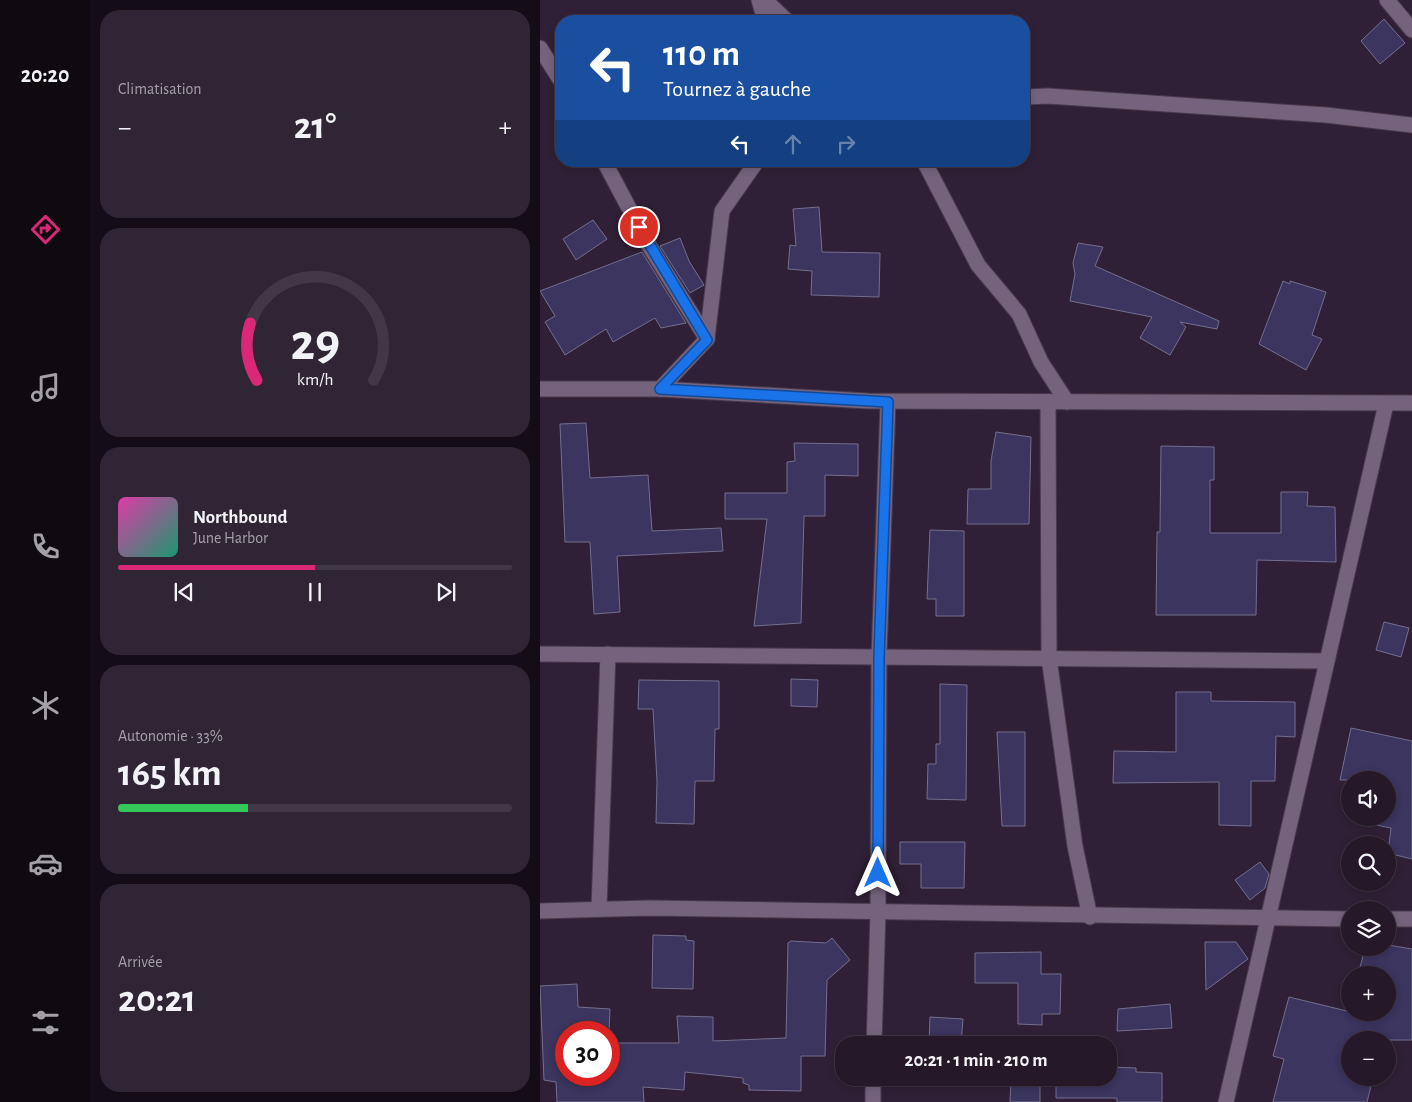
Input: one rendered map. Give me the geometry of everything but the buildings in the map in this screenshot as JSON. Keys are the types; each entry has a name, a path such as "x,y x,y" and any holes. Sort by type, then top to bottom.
{"street":[{"path":"760,0 764,15"},
{"path":"765,0 781,15"},
{"path":"1387,0 1412,30"},
{"path":"540,48 555,72"},
{"path":"1030,97 1048,96 1326,115 1412,125"},
{"path":"607,167 648,244 707,340"},
{"path":"660,389 707,340 722,211 753,167"},
{"path":"927,167 978,265 1019,314 1041,362 1067,402"},
{"path":"540,389 660,389 888,402 1412,403"},
{"path":"874,1036 878,912 879,657 888,402"},
{"path":"1048,402 1049,658 1075,846 1090,916"},
{"path":"1226,1102 1386,404"},
{"path":"540,654 1327,661"},
{"path":"599,909 608,654"},
{"path":"540,911 599,909 878,912 1268,920 1341,919"},
{"path":"1396,919 1412,919"},
{"path":"873,1086 873,1102"}],"route":[{"path":"639,227 707,340 660,389 888,402 879,657 878,873"}]}
